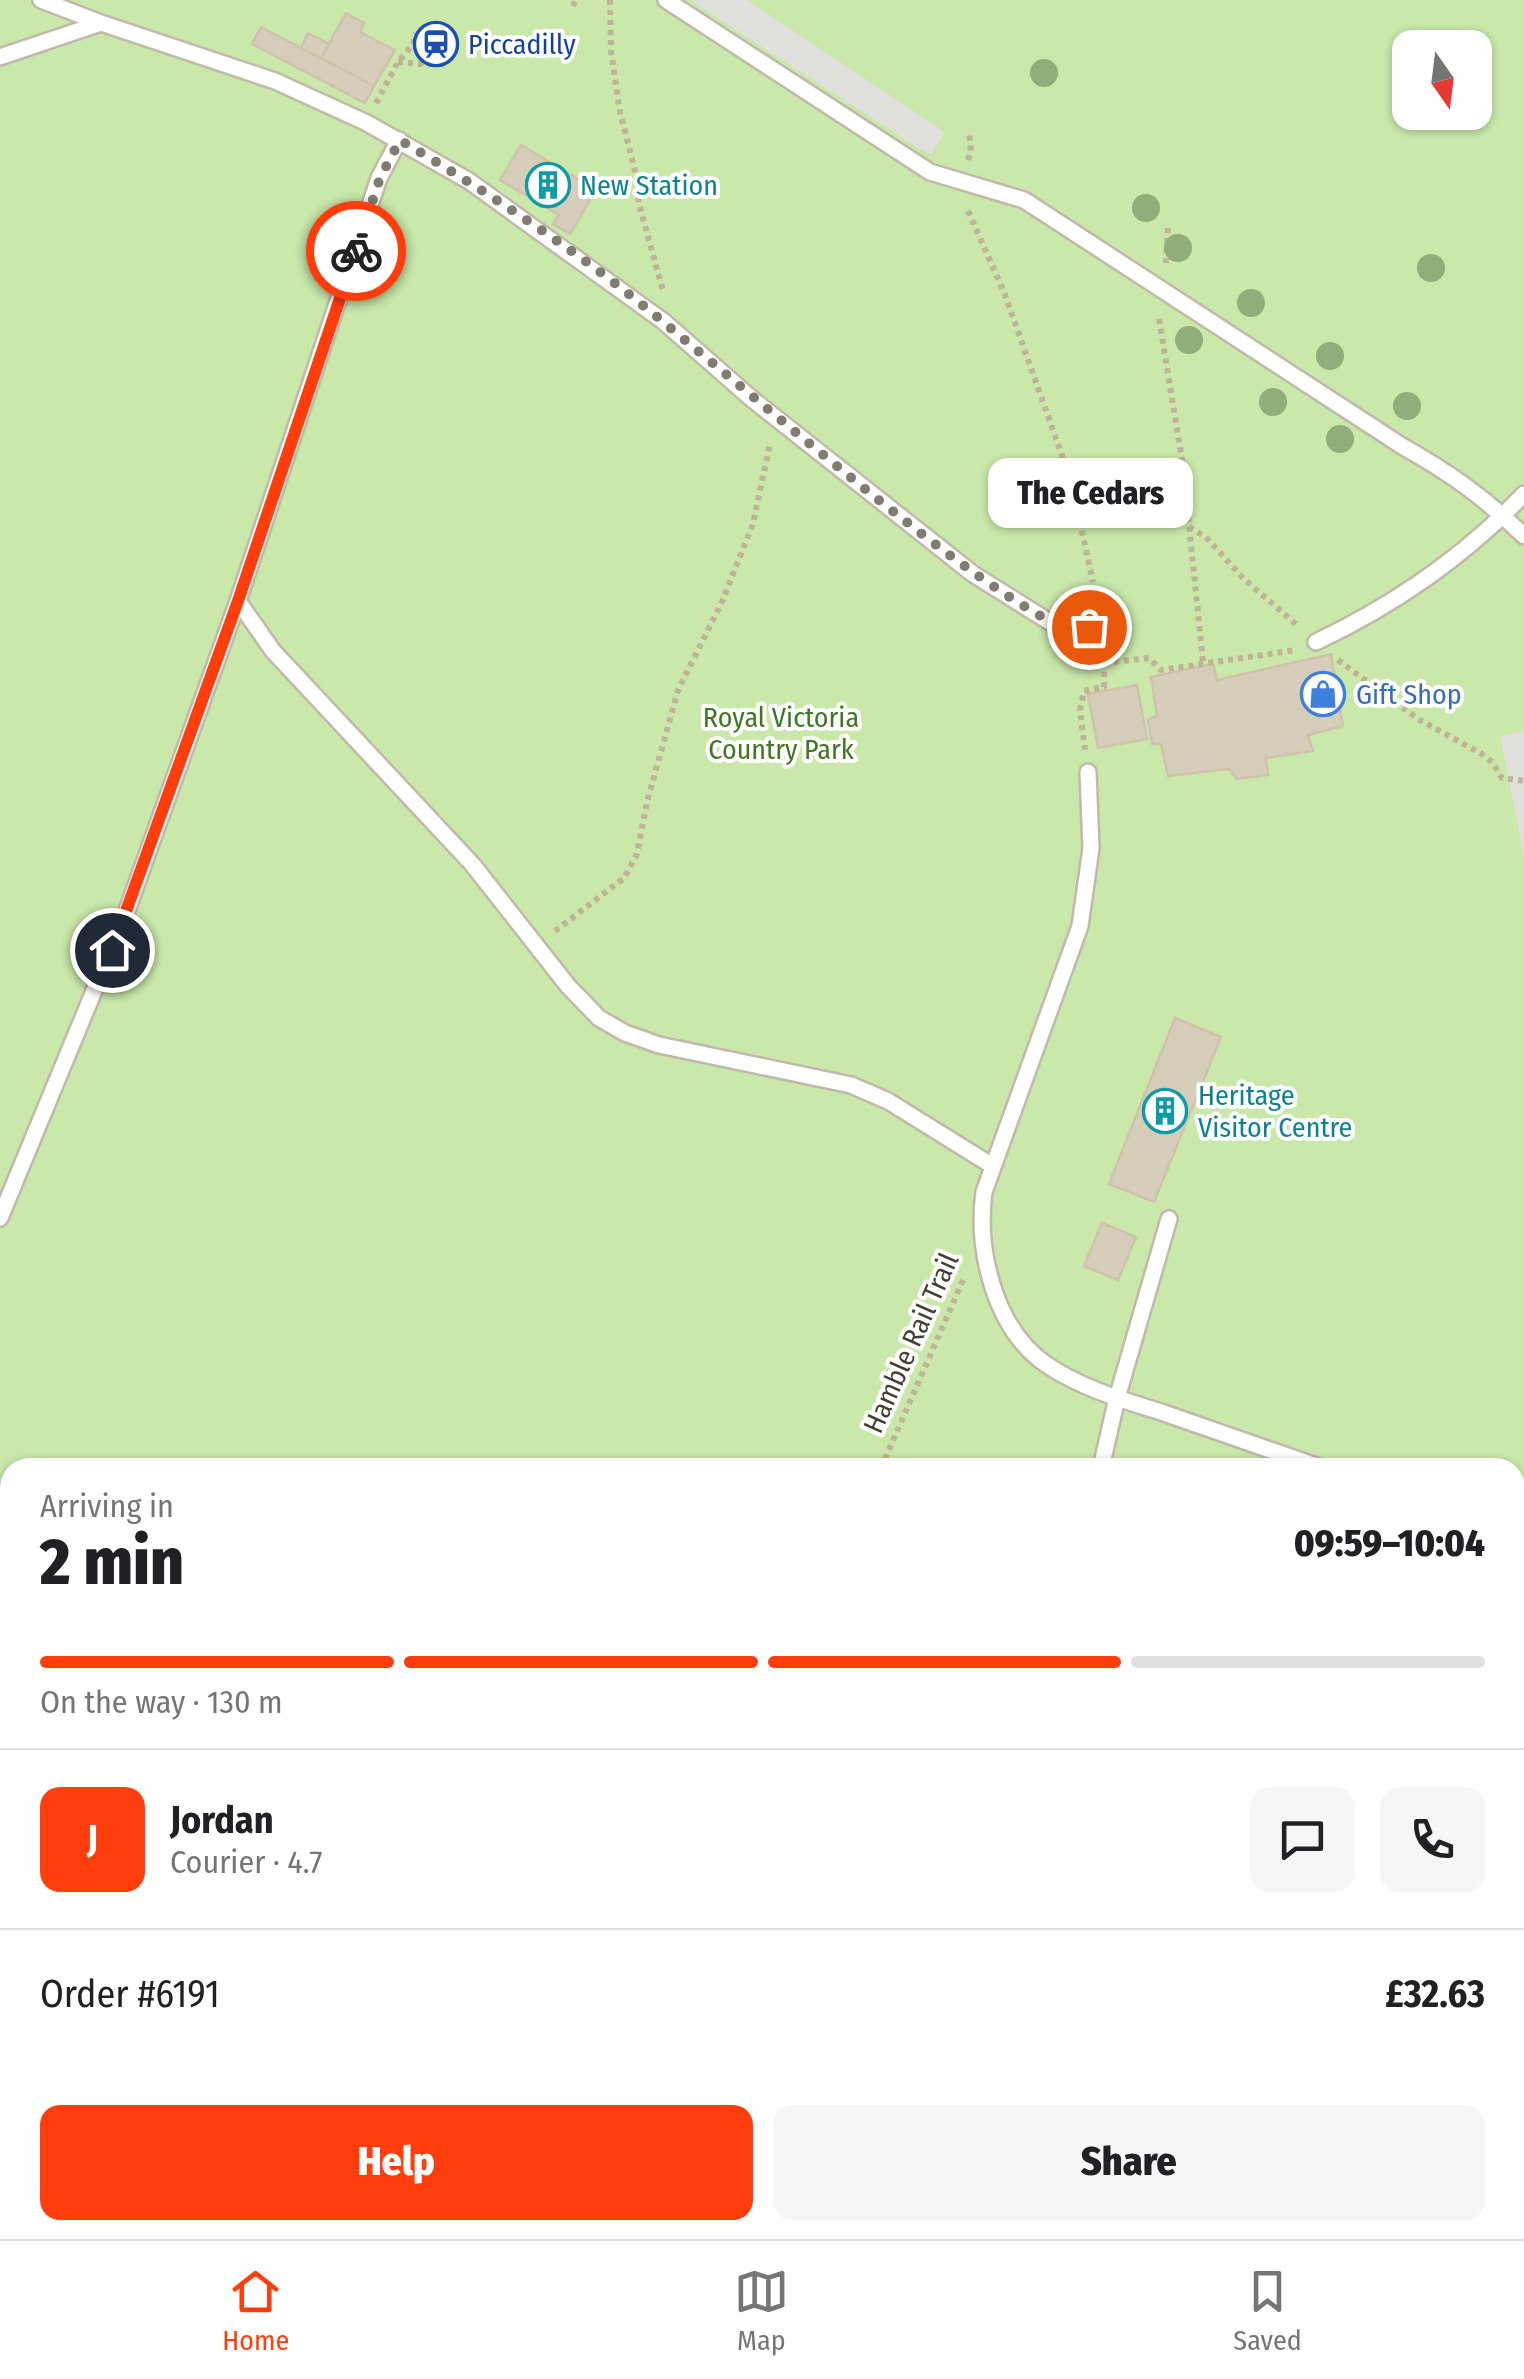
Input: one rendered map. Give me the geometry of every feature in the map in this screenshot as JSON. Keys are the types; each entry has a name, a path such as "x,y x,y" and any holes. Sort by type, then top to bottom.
{"lane":[{"path":"41,0 101,24 276,80 400,140 469,181 663,321 779,420 973,574 1048,620 1080,634 1092,620 1093,605"},
{"path":"666,0 916,163 965,183 1024,200 1402,446 1448,471 1481,494 1524,536"},
{"path":"0,57 101,24"},
{"path":"0,1218 125,916 238,601 380,178 400,140"},
{"path":"1316,642 1410,591 1504,516 1524,494"},
{"path":"238,601 273,651 473,865 599,1018 625,1033 659,1044 851,1084 888,1101 991,1166"},
{"path":"1088,772 1090,848 1080,926 984,1192 982,1237 988,1270 1000,1303 1030,1350 1045,1364 1117,1398 1293,1458"},
{"path":"1103,1458 1170,1219"}],"path":[{"path":"610,0 611,51 620,112 638,182 639,204 662,284 663,321"},
{"path":"367,123 416,34"},
{"path":"398,62 420,64 438,54"},
{"path":"965,183 965,204 1004,292 1071,480 1090,559 1093,605"},
{"path":"1168,224 1160,329 1184,466 1202,662"},
{"path":"536,946 624,878 637,854 646,802 678,690 720,604 752,524 771,438 779,420"},
{"path":"1189,527 1206,536 1243,578 1365,682 1418,719 1482,754 1502,778 1524,781"},
{"path":"1104,663 1149,658 1161,670 1276,654 1316,642"},
{"path":"1088,772 1080,710 1084,691 1104,687 1106,644"},
{"name":"Hamble Rail Trail","path":"885,1458 982,1237"}],"green space":[{"name":"Royal Victoria Country Park","path":"0,0 1524,0 1524,1458 0,1458"}],"shaded area":[{"path":"690,0 747,0 945,132 932,154 923,151"},
{"path":"1524,731 1524,856 1500,736"}],"building":[{"path":"346,13 364,23 360,32 395,50 374,86 321,58"},
{"path":"261,27 374,86 365,103 252,44"},
{"path":"308,33 329,44 321,58 301,48"},
{"name":"New Station","path":"521,145 596,190 570,234 553,224 559,215 500,180"},
{"path":"1331,654 1343,726 1308,735 1313,751 1266,758 1268,775 1237,779 1229,769 1168,776 1161,744 1152,744 1148,720 1157,715 1151,677 1213,664 1217,680"},
{"path":"1137,685 1147,739 1098,748 1088,694"},
{"name":"Heritage Visitor Centre","path":"1175,1018 1221,1037 1154,1202 1109,1184"},
{"path":"1102,1223 1136,1237 1118,1280 1084,1266"}],"way so far":[{"path":"356,251 386,162 400,140 469,181 663,321 752,400 973,574 1066,630 1078,634 1089,627"}],"place":[{"name":"Piccadilly","path":"436,44"},
{"name":"New Station","path":"548,185"},
{"name":"The Cedars","path":"1089,627"},
{"name":"Gift Shop","path":"1323,694"},
{"name":"Heritage Visitor Centre","path":"1165,1111"}],"route":[{"path":"112,950 238,601 356,251"}]}
